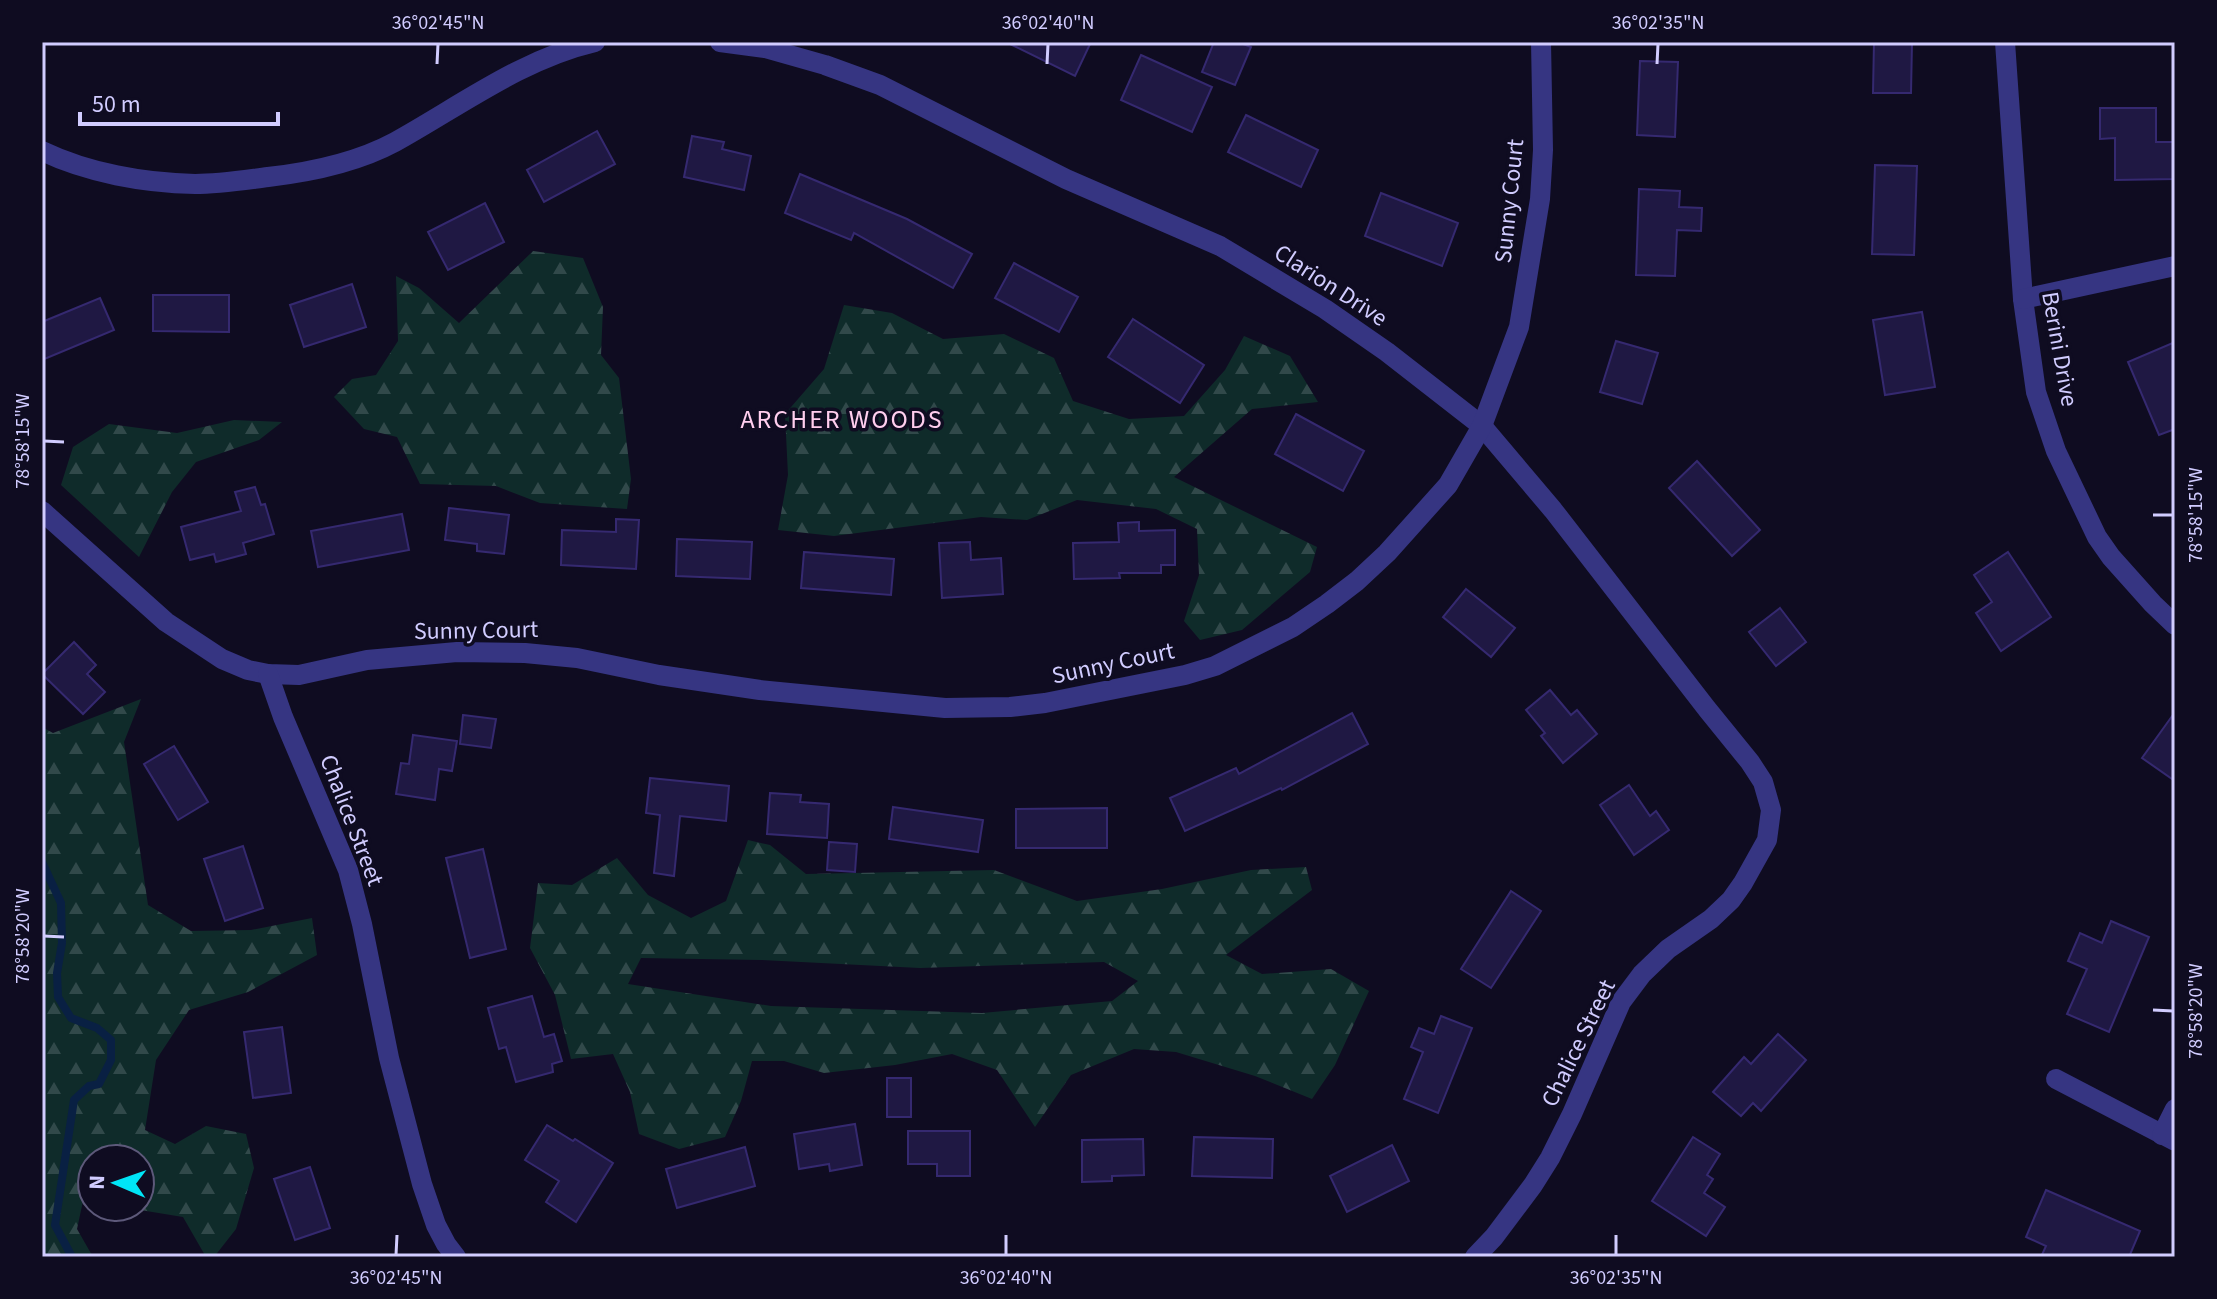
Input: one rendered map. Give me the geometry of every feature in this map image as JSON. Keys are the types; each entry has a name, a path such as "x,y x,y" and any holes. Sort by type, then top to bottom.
{"street":[{"path":"42,151 104,173 195,184 324,168 362,157 394,143 530,65 595,42"},
{"name":"Clarion Drive","path":"720,42 765,48 880,85 1066,179 1220,246 1325,309 1387,352 1482,426 1553,510 1763,782"},
{"name":"Sunny Court","path":"268,674 299,675 367,660 457,652 525,653 577,658 659,675 760,690 945,708 1022,706 1099,694 1215,666 1293,627 1357,581 1448,485 1482,426 1519,327 1540,199 1543,150 1541,42"},
{"name":"Berini Drive","path":"2005,42 2023,299 2036,392 2056,451 2097,537 2111,557 2175,625"},
{"path":"2023,299 2175,266"},
{"path":"42,511 166,622 222,659 268,674"},
{"name":"Chalice Street","path":"268,674 348,870 389,1058 422,1184 436,1225 456,1257"},
{"name":"Chalice Street","path":"1475,1257 1494,1237 1550,1158 1621,1002 1642,974 1668,949 1711,919 1743,883 1767,840 1771,810 1763,782"},
{"path":"2056,1079 2169,1138 2175,1109"}],"green space":[{"path":"533,251 583,258 603,307 601,355 619,378 631,479 627,509 540,503 496,486 420,484 397,437 364,429 334,397 352,379 376,375 398,341 396,276 419,288 459,323"},
{"path":"844,305 892,313 943,339 1004,334 1054,358 1073,401 1129,419 1184,416 1225,370 1244,336 1290,356 1318,402 1252,409 1174,477 1317,547 1310,572 1242,630 1200,640 1184,621 1199,575 1197,529 1156,509 1077,500 1027,520 981,517 834,536 778,530 788,475 785,414 824,369"},
{"path":"234,420 282,422 259,440 196,462 172,492 139,557 61,485 73,447 109,424 177,433"},
{"path":"141,699 124,742 148,905 191,931 251,930 312,918 317,955 248,992 189,1010 156,1060 145,1130 175,1144 206,1126 246,1134 254,1168 236,1229 214,1257 206,1257 183,1217 156,1213 156,1143 76,1143 76,1223 93,1257 42,1257 42,727 53,733"},
{"path":"748,840 770,845 806,874 994,870 1077,901 1162,889 1251,870 1306,867 1312,890 1226,955 1262,974 1331,969 1369,991 1335,1065 1312,1099 1255,1076 1176,1052 1134,1049 1071,1075 1035,1127 997,1070 952,1054 895,1065 824,1073 784,1061 752,1061 741,1101 725,1137 679,1149 639,1134 630,1092 613,1054 571,1059 555,995 530,948 538,883 572,885 617,858 648,895 691,918 726,901","holes":["641,958 920,968 1104,962 1138,981 1112,1001 982,1013 771,1006 628,984"]}],"building":[{"path":"1006,42 1091,42 1075,76"},
{"path":"1214,42 1238,42 1251,47 1235,85 1202,72"},
{"path":"1874,42 1912,42 1911,93 1873,93"},
{"path":"1141,55 1212,87 1192,132 1121,100"},
{"path":"1640,61 1678,62 1675,137 1637,135"},
{"path":"2100,108 2156,108 2156,142 2175,142 2175,179 2115,180 2115,138 2100,139"},
{"path":"1246,115 1318,150 1301,187 1228,152"},
{"path":"597,131 615,164 544,202 527,170"},
{"path":"692,136 724,142 722,149 751,156 744,190 684,177"},
{"path":"1875,165 1917,166 1914,255 1872,254"},
{"path":"800,174 907,219 972,254 953,288 854,233 851,240 785,213"},
{"path":"1639,189 1680,191 1679,207 1702,208 1701,231 1677,230 1675,276 1636,275"},
{"path":"1381,193 1458,223 1442,266 1365,236"},
{"path":"485,203 504,242 448,270 428,232"},
{"path":"1014,263 1078,297 1059,332 995,298"},
{"path":"352,284 366,327 304,347 290,305"},
{"path":"153,295 229,295 229,332 153,331"},
{"path":"100,298 114,330 42,360 42,322"},
{"path":"1922,312 1935,387 1885,395 1873,320"},
{"path":"1133,319 1204,365 1180,403 1108,357"},
{"path":"1616,341 1658,353 1642,404 1600,392"},
{"path":"2175,342 2175,429 2159,435 2128,362"},
{"path":"1296,414 1364,451 1343,491 1275,454"},
{"path":"1697,461 1760,530 1732,556 1669,488"},
{"path":"255,487 261,505 265,504 274,534 243,543 246,554 216,562 214,554 190,560 181,527 241,511 235,492"},
{"path":"449,508 509,515 504,554 477,551 477,544 445,540"},
{"path":"402,514 409,550 318,567 311,531"},
{"path":"616,519 639,520 636,569 561,565 562,530 616,532"},
{"path":"1139,522 1139,531 1175,530 1175,565 1161,565 1161,573 1119,573 1120,578 1074,579 1073,543 1119,542 1118,523"},
{"path":"677,539 752,542 750,579 676,576"},
{"path":"970,542 971,560 1001,558 1003,594 942,598 939,543"},
{"path":"804,552 894,559 891,595 801,588"},
{"path":"2008,552 2051,617 2001,651 1976,613 1992,602 1974,575"},
{"path":"1466,589 1515,628 1491,657 1443,617"},
{"path":"1780,608 1806,642 1776,666 1749,632"},
{"path":"74,642 96,665 87,674 105,692 83,714 42,674"},
{"path":"1550,690 1571,715 1577,710 1597,734 1563,763 1541,736 1545,733 1526,710"},
{"path":"2175,712 2175,781 2142,758"},
{"path":"1352,713 1368,744 1282,790 1185,831 1170,798 1236,768 1239,774"},
{"path":"463,715 496,719 491,748 460,744"},
{"path":"413,735 457,741 452,771 439,769 435,800 396,794 401,763 409,764"},
{"path":"174,746 208,802 178,820 144,764"},
{"path":"650,778 729,786 726,821 680,816 674,876 654,873 660,815 646,813"},
{"path":"1629,785 1650,816 1656,811 1669,830 1634,855 1600,805"},
{"path":"770,793 801,795 800,802 829,804 827,838 767,834"},
{"path":"893,807 983,820 978,852 889,839"},
{"path":"1107,808 1107,848 1016,848 1016,809"},
{"path":"829,842 857,844 855,872 827,870"},
{"path":"243,846 263,908 225,921 204,859"},
{"path":"483,849 506,949 470,958 446,858"},
{"path":"1511,891 1541,911 1491,988 1461,969"},
{"path":"2111,921 2149,937 2109,1032 2067,1014 2087,969 2068,961 2080,933 2102,943"},
{"path":"532,996 544,1037 554,1034 562,1061 552,1064 553,1072 516,1082 506,1047 499,1049 488,1008"},
{"path":"1441,1016 1472,1028 1438,1113 1404,1099 1423,1052 1411,1047 1419,1028 1434,1034"},
{"path":"282,1027 291,1093 253,1098 244,1032"},
{"path":"1778,1034 1806,1060 1761,1111 1753,1103 1741,1116 1713,1092 1744,1057 1751,1064"},
{"path":"887,1078 911,1078 911,1117 887,1117"},
{"path":"855,1124 862,1165 830,1171 829,1164 799,1169 794,1134"},
{"path":"547,1125 613,1163 576,1222 546,1202 559,1181 525,1160"},
{"path":"908,1131 970,1131 970,1176 937,1176 937,1164 908,1164"},
{"path":"1194,1137 1273,1139 1272,1178 1192,1176"},
{"path":"1693,1137 1720,1154 1707,1175 1713,1179 1704,1193 1725,1207 1706,1236 1652,1201"},
{"path":"1143,1139 1144,1175 1112,1176 1112,1181 1082,1182 1082,1140"},
{"path":"1392,1145 1409,1181 1347,1212 1330,1176"},
{"path":"745,1147 755,1186 677,1208 666,1169"},
{"path":"310,1167 330,1228 295,1240 274,1179"},
{"path":"2046,1190 2140,1231 2129,1257 2041,1257 2046,1246 2026,1237"}],"waterway":[{"path":"42,862 61,903 58,997 71,1018 97,1028 111,1040 111,1060 99,1084 89,1086 74,1100 55,1225 72,1257"}],"district":[{"name":"ARCHER WOODS","path":"842,419"}]}
